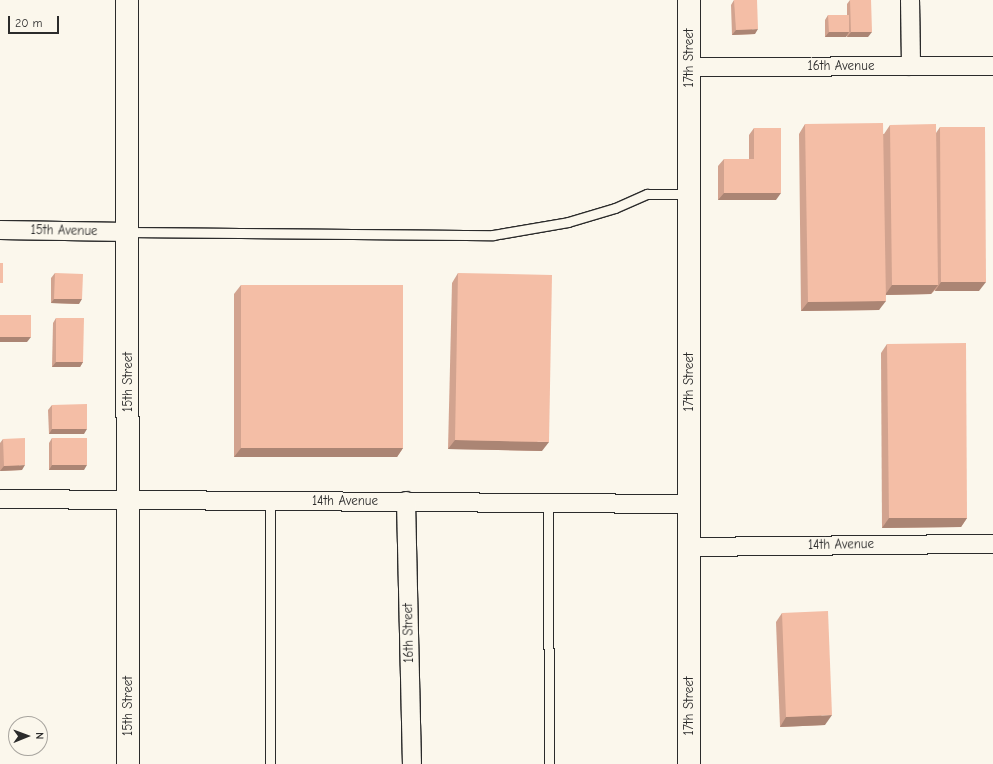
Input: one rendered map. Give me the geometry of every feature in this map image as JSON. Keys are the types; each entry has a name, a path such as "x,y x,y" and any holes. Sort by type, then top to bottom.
{"main road":[{"name":"15th Street","path":"127,0 128,764"},
{"name":"17th Street","path":"689,0 689,764"}],"street":[{"path":"910,0 911,66"},
{"name":"16th Avenue","path":"689,67 993,66"},
{"name":"15th Avenue","path":"0,230 128,232"},
{"name":"14th Avenue","path":"0,498 689,504"},
{"name":"16th Street","path":"406,501 412,764"},
{"name":"14th Avenue","path":"689,547 993,544"}],"lane":[{"path":"128,232 493,235 568,222 615,208 647,194 689,194"},
{"path":"270,501 270,764"},
{"path":"548,502 549,764"}],"building":[{"path":"734,0 757,0 758,29 736,30"},
{"path":"850,0 871,0 872,32 851,32"},
{"path":"828,15 849,15 849,32 829,32"},
{"path":"883,123 886,301 808,302 805,124"},
{"path":"936,124 938,285 892,285 890,125"},
{"path":"940,127 985,127 986,282 941,282"},
{"path":"754,128 781,128 781,193 724,193 724,159 754,159"},
{"path":"0,263 3,263 3,283 0,283"},
{"path":"55,273 83,274 82,299 54,299"},
{"path":"458,273 552,275 549,442 455,440"},
{"path":"241,285 403,285 403,448 241,448"},
{"path":"0,315 31,315 31,337 0,337"},
{"path":"56,318 84,318 83,362 56,362"},
{"path":"966,343 967,518 889,518 887,344"},
{"path":"87,404 87,429 52,429 52,405"},
{"path":"25,438 25,465 4,466 3,439"},
{"path":"52,438 87,438 87,465 52,465"},
{"path":"828,611 832,715 786,717 782,613"}]}
